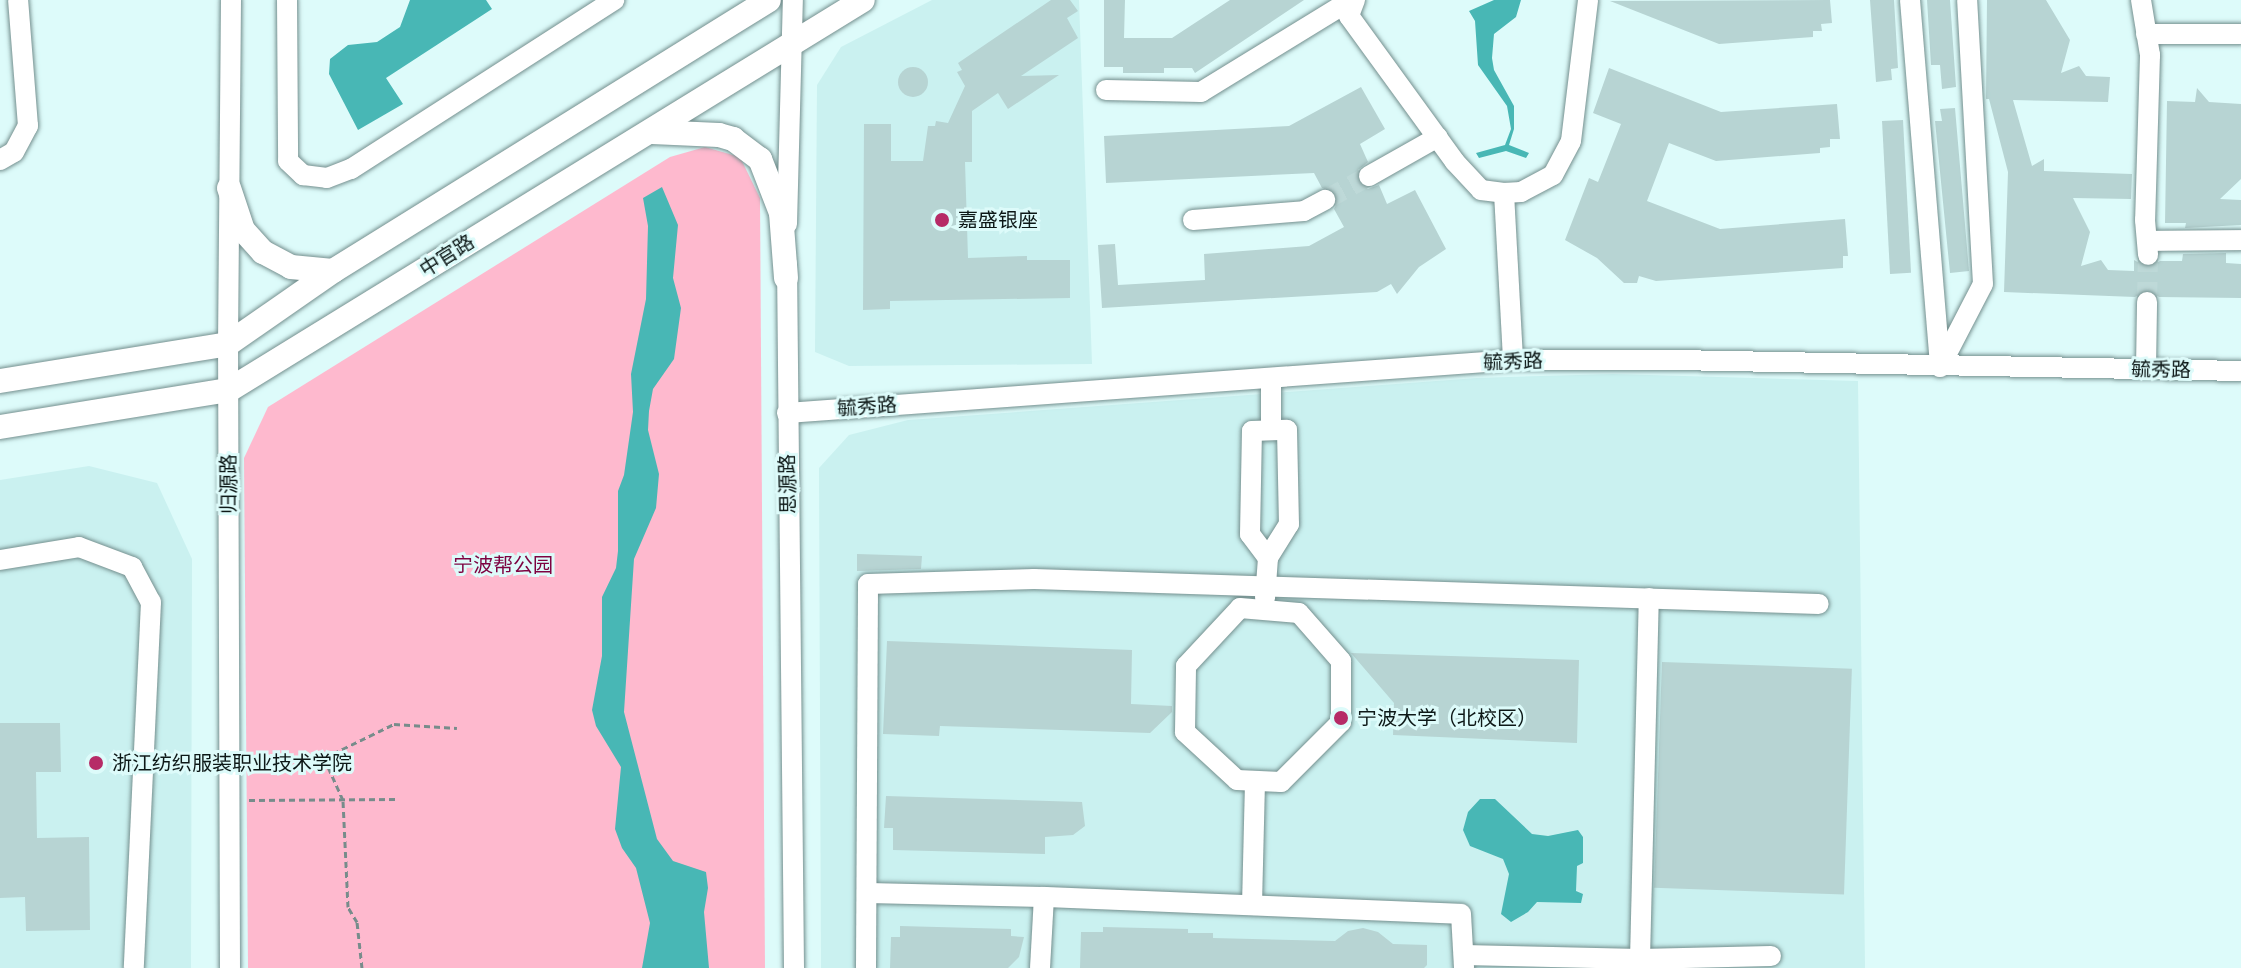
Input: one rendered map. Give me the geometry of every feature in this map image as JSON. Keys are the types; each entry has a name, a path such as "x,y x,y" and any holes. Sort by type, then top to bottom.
{"main road":[{"path":"0,381 228,344 333,271 769,0"},
{"name":"中官路","path":"0,427 229,390 790,48 863,0"},
{"path":"650,132 719,135 733,139 760,159 781,213 786,278"},
{"path":"229,188 243,230 263,252 291,267 333,271"}],"street":[{"path":"0,160 14,152 28,126 18,0"},
{"name":"归源路","path":"230,968 228,344 231,0"},
{"path":"287,0 288,161 303,175 327,178 351,169 614,0"},
{"name":"思源路","path":"793,0 786,278 794,968"},
{"path":"1106,90 1201,92 1353,0"},
{"path":"1353,0 1349,16 1370,49 1438,137 1481,190 1504,193 1521,192 1553,175 1571,141 1588,0"},
{"path":"1910,0 1940,367"},
{"path":"1940,367 1983,284 1967,0"},
{"path":"2141,0 2150,55 2145,220 2148,248 2241,240"},
{"path":"2146,34 2241,34"},
{"path":"1369,176 1438,137"},
{"path":"1504,193 1513,360"},
{"path":"1193,220 1304,211 1325,200"},
{"path":"2146,369 2147,302"},
{"name":"毓秀路","path":"787,413 1513,360 1675,360 2241,371"},
{"path":"1271,379 1271,430"},
{"path":"1264,610 1268,558 1289,524 1287,430 1252,431 1250,534 1268,558"},
{"path":"0,560 79,547 132,567 151,602 134,968"},
{"path":"866,968 868,584 1034,579 1819,604"},
{"path":"1640,959 1649,598"},
{"path":"1240,608 1299,613 1341,661 1341,722 1281,782 1255,781 1237,780 1185,732 1186,666 1240,608"},
{"path":"1252,905 1255,781"},
{"path":"867,893 1461,914 1464,962 1771,956"},
{"path":"1040,968 1044,897"}],"path":[{"path":"362,968 357,922 348,907 343,800 324,758 394,724 457,728"},
{"path":"231,800 397,799"}],"shaded area":[{"path":"932,0 1079,0 1092,364 849,366 815,352 817,85 841,47"},
{"name":"宁波大学（北校区）","path":"1613,374 1858,381 1865,968 821,968 819,468 849,435 908,420 1477,378"},
{"name":"浙江纺织服装职业技术学院","path":"89,466 157,483 192,559 191,968 0,968 0,480"}],"green space":[{"name":"宁波帮公园","path":"705,147 740,157 760,198 765,968 248,968 244,458 268,407 670,157"}],"water":[{"path":"410,0 486,0 492,9 386,78 403,104 358,130 329,74 330,59 348,45 377,42 400,27"},
{"path":"1494,0 1521,0 1516,17 1494,34 1492,58 1494,70 1514,106 1514,129 1509,145 1529,153 1526,158 1506,151 1479,158 1476,153 1505,145 1511,129 1507,106 1478,65 1475,21 1469,11"},
{"path":"662,187 678,225 673,278 681,308 674,359 653,389 649,411 648,430 659,474 656,508 634,559 624,712 657,839 673,861 706,872 708,888 704,912 709,968 642,968 650,923 636,868 622,848 615,829 621,767 596,726 592,710 602,656 602,597 616,568 618,491 624,475 633,412 631,374 646,299 648,226 643,198"},
{"path":"1480,799 1495,799 1532,834 1548,836 1578,830 1583,837 1583,863 1577,866 1576,891 1583,894 1581,903 1537,902 1528,912 1511,922 1501,914 1509,874 1503,859 1470,846 1463,830 1468,812"}],"building":[{"path":"1051,0 1070,0 1078,11 1067,18 1078,38 1021,76 1059,75 1008,109 998,93 972,111 972,162 965,162 968,258 1027,256 1027,260 1070,260 1070,298 890,301 890,309 863,310 864,124 891,124 891,161 923,161 928,126 935,126 936,121 948,123 965,86 957,72 962,70 958,63"},
{"path":"1104,0 1125,0 1124,38 1172,38 1230,0 1304,0 1195,73 1192,68 1164,68 1164,73 1123,73 1123,67 1104,67"},
{"path":"1830,0 1832,23 1821,24 1822,31 1813,31 1813,37 1719,44 1610,1"},
{"path":"1870,0 1894,0 1898,68 1891,69 1892,80 1876,82"},
{"path":"1927,0 1950,0 1956,87 1942,89 1940,65 1931,65"},
{"path":"1987,0 2046,0 2070,40 2061,73 2079,66 2086,76 2110,77 2108,102 2013,100 2032,166 2044,159 2044,171 2132,174 2131,199 2073,198 2090,232 2081,266 2101,260 2108,270 2134,271 2134,260 2148,268 2160,261 2182,261 2183,254 2226,253 2226,263 2241,264 2241,298 2159,297 2148,289 2135,297 2004,292 2008,172 1989,99 1986,99"},
{"path":"913,67 924,71 928,82 924,93 913,97 902,93 898,82 902,71"},
{"path":"1609,68 1721,112 1837,104 1840,139 1830,139 1830,147 1820,148 1820,153 1716,161 1669,143 1647,201 1720,229 1845,219 1848,256 1843,256 1843,268 1656,281 1639,276 1637,283 1624,283 1597,258 1565,240 1589,178 1598,182 1621,124 1593,113"},
{"path":"1361,87 1385,129 1360,144 1368,162 1358,170 1357,182 1368,189 1379,185 1387,204 1415,190 1446,249 1419,267 1397,294 1391,284 1377,292 1102,308 1098,245 1115,244 1118,285 1205,280 1204,254 1309,246 1344,227 1334,209 1338,201 1336,193 1322,188 1314,173 1106,183 1104,136 1289,126"},
{"path":"2197,88 2209,102 2241,104 2241,179 2220,199 2241,200 2241,225 2185,228 2186,223 2165,223 2167,101 2195,102"},
{"path":"1955,108 1969,271 1950,273 1935,121 1942,121 1940,109"},
{"path":"1903,120 1911,273 1890,274 1882,121"},
{"path":"857,554 922,556 921,569 857,571"},
{"path":"887,641 1132,650 1131,704 1172,706 1172,712 1150,733 940,726 939,736 883,734"},
{"path":"1351,653 1579,660 1577,743 1393,735 1394,703"},
{"path":"1662,662 1852,669 1844,894 1654,888"},
{"path":"0,723 60,723 61,772 36,772 37,838 89,837 90,930 26,931 25,897 0,898"},
{"path":"886,796 1082,802 1085,826 1073,835 1045,837 1045,854 893,850 893,828 884,828"},
{"path":"900,926 1011,929 1011,936 1024,937 1019,957 1008,968 890,968 891,937 900,937"},
{"path":"1103,927 1188,929 1188,933 1213,933 1213,938 1335,941 1348,931 1363,928 1378,932 1393,944 1427,945 1427,965 1424,968 1080,968 1081,932 1103,932"}],"tunnel":[{"path":"1325,200 1369,176"},
{"path":"2147,302 2148,255"}],"place":[{"name":"嘉盛银座","path":"942,220"},
{"name":"宁波大学（北校区）","path":"1341,718"},
{"name":"浙江纺织服装职业技术学院","path":"96,763"}]}
